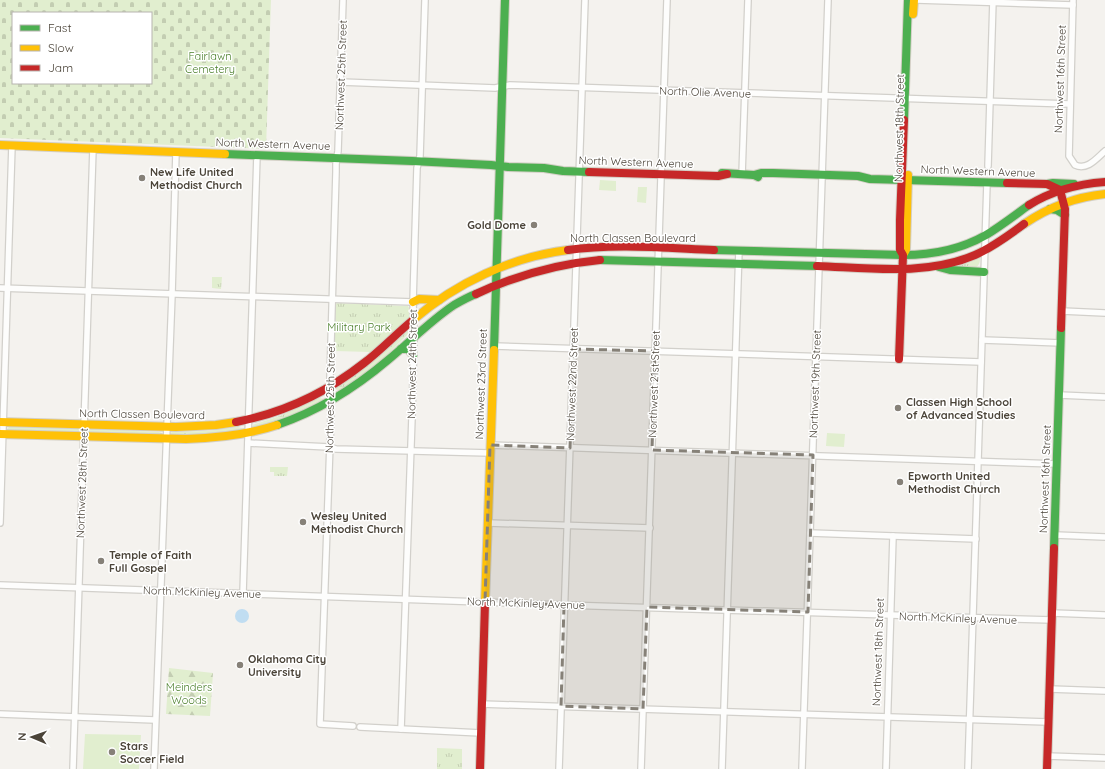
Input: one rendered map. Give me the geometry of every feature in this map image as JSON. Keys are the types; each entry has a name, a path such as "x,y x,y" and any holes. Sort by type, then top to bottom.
{"main road":[{"name":"Northwest 23rd Street","path":"480,769 505,0"},
{"name":"Northwest 18th Street","path":"899,359 902,255 906,250 904,211 908,0"},
{"name":"Northwest 18th Street","path":"907,99 914,0"},
{"name":"North Western Avenue","path":"0,145 419,161 544,168 563,171 579,169 662,172 718,171 727,174 754,175 761,173 822,177 858,176 870,179 1048,184 1060,190"},
{"name":"North Classen Boulevard","path":"2,422 167,427 213,426 249,420 277,412 330,386 364,364 413,320 439,300 496,268 529,257 550,252 600,247 922,255 963,246 986,235 1032,204 1060,190 1084,184 1105,182"},
{"path":"1048,184 1084,184"},
{"name":"Northwest 16th Street","path":"1047,769 1065,215 1060,190"},
{"name":"North Classen Boulevard","path":"1,434 207,439 248,434 295,419 330,402 360,382 401,349 428,324 456,304 496,285 536,271 576,263 605,260 902,269 936,266 954,263 985,250 998,243 1040,213 1063,203 1088,196 1105,194"},
{"path":"1050,209 1057,210 1065,215"},
{"path":"936,266 950,270 984,272"},
{"path":"412,302 420,299 439,300"},
{"path":"401,349 408,349 413,355"}],"street":[{"name":"Northwest 25th Street","path":"343,0 341,82 336,168 320,724 353,726"},
{"name":"Northwest 24th Street","path":"401,729 414,337 412,302 417,168 420,156 425,0"},
{"name":"Northwest 22nd Street","path":"559,769 585,0"},
{"name":"Northwest 21st Street","path":"641,769 667,0"},
{"path":"742,174 748,0"},
{"name":"Northwest 19th Street","path":"802,769 828,0"},
{"path":"918,0 1073,3"},
{"path":"988,166 993,1"},
{"name":"Northwest 16th Street","path":"1073,3 1068,150 1070,159 1077,167 1091,164 1105,151"},
{"name":"North Olie Avenue","path":"341,82 495,88 510,85 1070,104"},
{"path":"0,523 1,434 12,145"},
{"name":"Northwest 28th Street","path":"73,769 93,148"},
{"path":"154,769 176,152"},
{"path":"243,593 257,155"},
{"path":"968,769 987,182"},
{"path":"722,769 739,250"},
{"path":"0,288 412,302"},
{"path":"1062,311 1105,313"},
{"path":"982,340 1061,343"},
{"path":"494,346 981,362"},
{"path":"1059,395 1105,397"},
{"path":"248,443 329,447 337,449 410,451 570,448 1057,464"},
{"path":"488,523 650,528"},
{"path":"810,534 976,539"},
{"path":"1054,535 1105,537"},
{"name":"Northwest 18th Street","path":"886,769 893,536"},
{"name":"North McKinley Avenue","path":"0,585 973,618 1105,615"},
{"path":"1050,689 1105,691"},
{"path":"482,704 1048,722"},
{"path":"0,714 155,720"},
{"path":"360,727 481,732"},
{"path":"1047,756 1105,758"}],"highlighted area":[{"path":"573,349 655,351 652,450 813,455 808,612 647,607 643,709 561,706 564,605 485,602 490,445 570,448"}],"green space":[{"name":"Fairlawn Cemetery","path":"0,0 271,0 266,149 0,138"},
{"path":"600,180 616,181 616,191 599,190"},
{"path":"638,187 647,187 646,203 637,202"},
{"path":"979,256 978,266 975,268 952,267"},
{"path":"212,277 222,277 221,289 212,288"},
{"name":"Military Park","path":"337,303 408,306 409,318 371,353 335,351 333,349 335,305"},
{"path":"409,329 412,330 378,364 341,391 334,389 367,366"},
{"path":"319,398 325,399 305,412 258,428 252,425 280,416"},
{"path":"9,427 78,429 80,431 79,433 8,431 7,429"},
{"path":"238,427 245,430 212,436 169,435 172,432 208,431"},
{"path":"91,429 162,433 161,436 89,433 87,431"},
{"path":"827,433 845,434 844,447 826,446"},
{"path":"270,467 288,467 287,476 274,476 274,472 270,472"},
{"name":"Meinders Woods","path":"169,668 213,673 210,716 166,714"},
{"name":"Stars Soccer Field","path":"85,734 141,735 139,769 83,769"},
{"path":"437,748 462,749 462,769 437,769"}],"water":[{"path":"242,609 247,611 249,616 247,621 242,623 237,621 235,616 237,611"}],"traffic: fast":[{"path":"494,350 505,0"},
{"path":"904,120 908,0"},
{"path":"225,154 412,161 544,168 563,171 589,172"},
{"path":"722,173 754,175 758,177"},
{"path":"754,175 761,173 773,173 858,176 870,179 1007,183"},
{"path":"1047,184 1074,184"},
{"path":"714,250 903,255 935,253 956,248 986,235 1029,205"},
{"path":"1050,209 1057,210 1065,215"},
{"path":"600,260 817,266"},
{"path":"939,267 950,270 984,272"},
{"path":"277,425 307,413 336,398 375,370 445,311 476,294"},
{"path":"1054,548 1061,328"},
{"path":"401,349 408,349 413,355"}],"traffic: slow":[{"path":"913,14 914,0"},
{"path":"0,145 225,154"},
{"path":"903,255 906,250 908,175"},
{"path":"1024,224 1053,208 1073,200 1105,194"},
{"path":"413,320 447,294 485,274 505,265 568,250"},
{"path":"413,302 419,299 439,300"},
{"path":"485,603 494,350"},
{"path":"0,422 176,427 216,425 236,422"},
{"path":"0,434 186,439 232,435 277,425"}],"traffic: jam":[{"path":"899,359 903,255 900,250 900,220 904,120"},
{"path":"589,172 718,176 727,174"},
{"path":"1029,205 1047,195 1056,192 1085,184 1105,182"},
{"path":"1007,183 1047,184 1060,190 1065,209 1061,328"},
{"path":"817,266 877,269 937,266 956,262 982,252 1024,224"},
{"path":"568,250 622,246 714,250"},
{"path":"476,294 521,276 568,264 600,260"},
{"path":"236,422 287,407 335,384 364,363 413,320"},
{"path":"1047,769 1054,548"},
{"path":"480,769 485,603"}],"place":[{"name":"New Life United Methodist Church","path":"142,178"},
{"name":"Gold Dome","path":"534,225"},
{"name":"Classen High School of Advanced Studies","path":"898,408"},
{"name":"Epworth United Methodist Church","path":"900,482"},
{"name":"Wesley United Methodist Church","path":"303,522"},
{"name":"Temple of Faith Full Gospel","path":"101,561"},
{"name":"Oklahoma City University","path":"240,665"},
{"name":"Stars Soccer Field","path":"112,752"}]}
